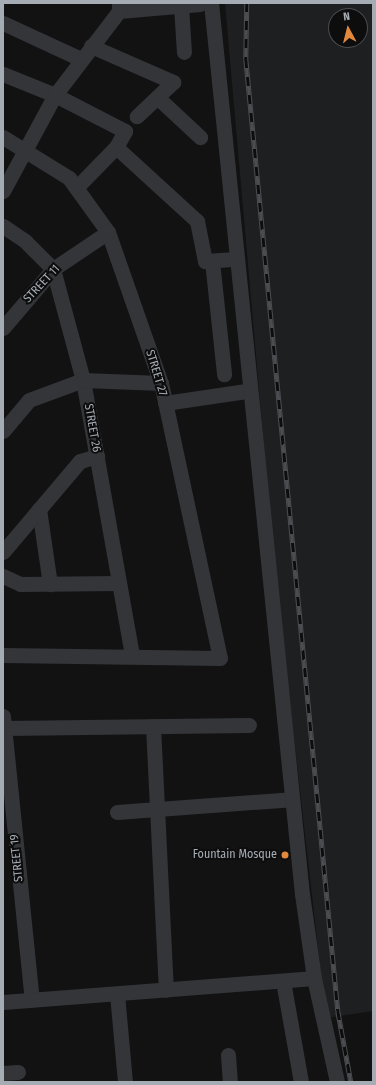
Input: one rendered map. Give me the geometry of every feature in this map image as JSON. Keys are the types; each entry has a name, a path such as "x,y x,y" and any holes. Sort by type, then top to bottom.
{"street":[{"path":"3,190 55,95 119,7 181,6 206,3 292,799 314,978 337,1082"},
{"path":"181,6 184,52"},
{"path":"3,23 80,59"},
{"path":"91,46 173,82 137,116"},
{"path":"3,74 55,95 125,130 116,147 76,188"},
{"path":"157,97 200,137"},
{"name":"STREET 27","path":"3,137 25,148 69,178 108,232 161,382 220,658 132,655"},
{"path":"116,147 197,221 205,261 232,259"},
{"name":"STREET 26","path":"3,226 25,241 53,269 84,380 132,655"},
{"name":"STREET 11","path":"3,328 53,269 108,232"},
{"path":"212,261 224,374"},
{"path":"3,431 29,400 84,380 161,382"},
{"path":"165,403 246,391"},
{"path":"3,552 80,461 97,456"},
{"path":"39,509 50,584"},
{"path":"3,576 20,584 119,583"},
{"path":"3,655 132,655"},
{"path":"4,722 153,726 248,725"},
{"name":"STREET 19","path":"4,722 32,1000"},
{"path":"153,726 166,990"},
{"path":"117,812 292,799"},
{"path":"3,1002 314,978"},
{"path":"283,981 301,1082"},
{"path":"117,994 126,1082"},
{"path":"228,1055 230,1082"}],"shaded area":[{"path":"225,3 373,3 373,1011 326,1018 275,571"}],"railway":[{"path":"247,3 246,59 338,1011 351,1082"}],"place":[{"name":"Fountain Mosque","path":"285,855"}]}
